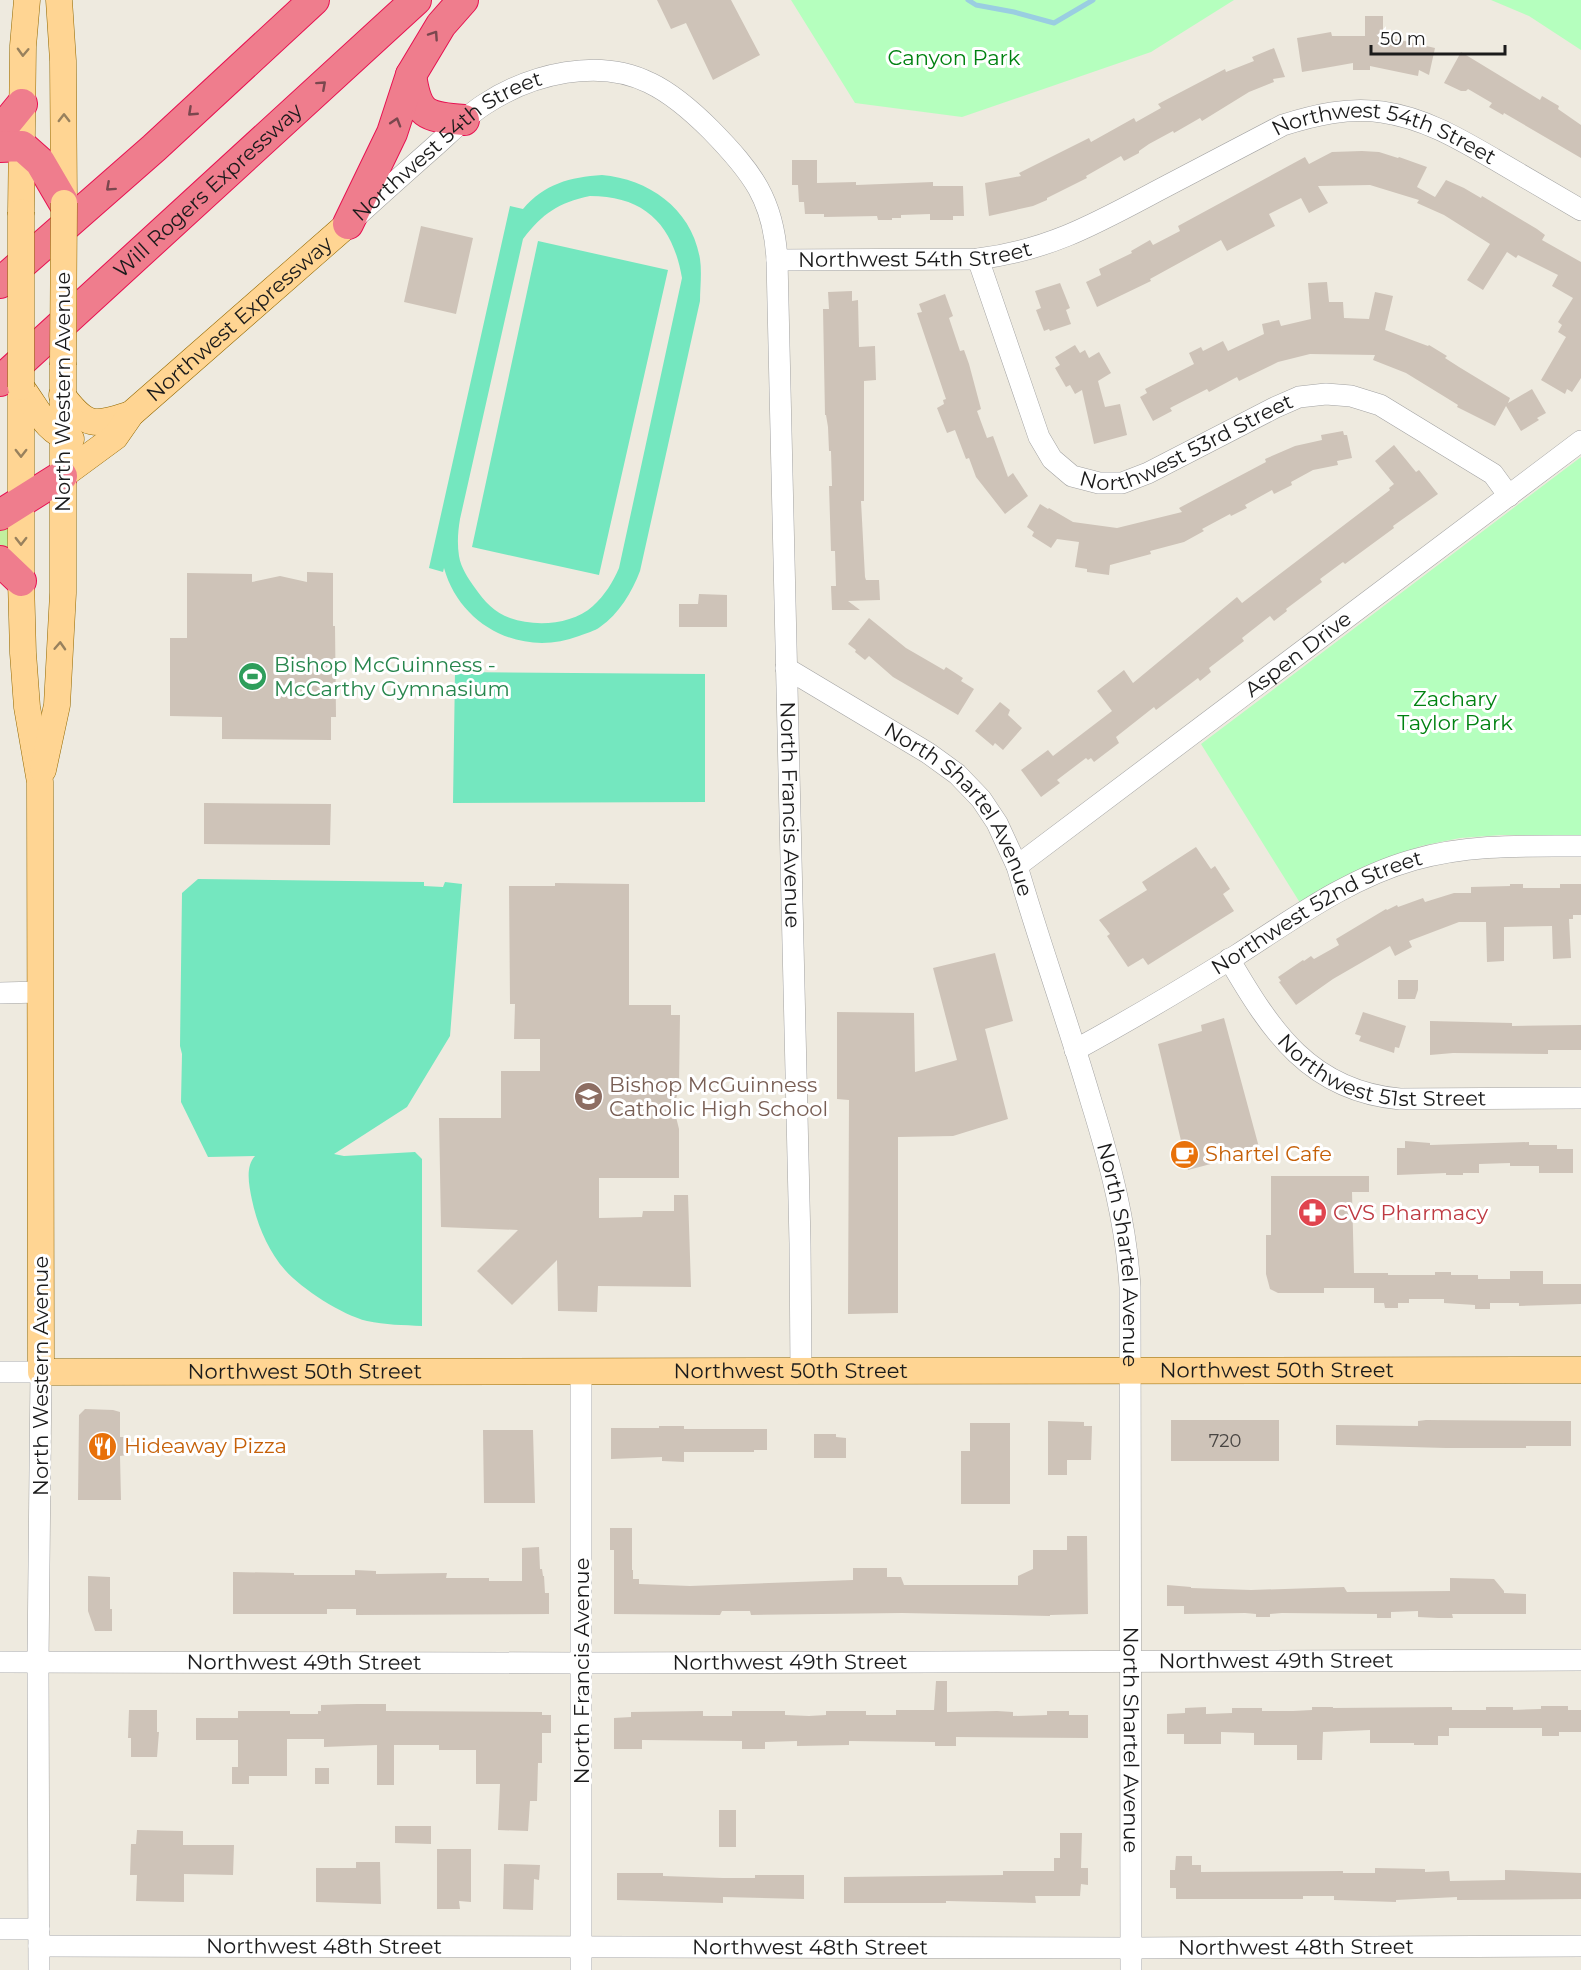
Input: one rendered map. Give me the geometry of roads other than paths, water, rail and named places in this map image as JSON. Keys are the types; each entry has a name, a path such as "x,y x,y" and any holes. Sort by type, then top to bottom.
{"highway":[{"path":"231,76 291,0"},
{"path":"0,284 146,155 314,0"},
{"name":"Will Rogers Expressway","path":"18,392 144,247 416,0"},
{"path":"348,224 392,133 411,75 441,25 463,0"},
{"path":"411,75 415,100 424,110 437,118 464,120"},
{"path":"22,104 7,141 39,162 60,187"},
{"path":"0,352 144,247"},
{"path":"10,508 62,476"}],"main road":[{"path":"22,104 27,0"},
{"name":"North Western Avenue","path":"40,782 57,705 63,593 60,187 63,61 59,0"},
{"name":"North Western Avenue","path":"7,141 21,212 18,392 10,508 10,571 27,707 40,782 41,1372"},
{"name":"Northwest Expressway","path":"62,476 115,437 131,414 348,224"},
{"path":"18,392 47,426 62,436 78,441 115,437"},
{"name":"Northwest Expressway","path":"62,395 77,414 94,422 108,421 131,414"},
{"name":"Northwest 50th Street","path":"41,1372 1581,1370"}],"street":[{"name":"Northwest 54th Street","path":"348,224 464,120 501,94 539,79 577,71 615,72 649,82 687,108 746,169 773,220 777,260 978,259 1011,255 1085,229 1283,125 1317,115 1351,111 1380,112 1412,118 1442,129 1581,210"},
{"name":"Northwest 53rd Street","path":"978,259 1039,437 1052,459 1072,476 1099,483 1122,483 1148,473 1299,397 1326,394 1351,396 1380,405 1493,474 1509,496"},
{"name":"North Francis Avenue","path":"777,260 801,1371"},
{"name":"Aspen Drive","path":"1017,866 1581,441"},
{"name":"North Shartel Avenue","path":"786,668 928,753 957,774 981,799 997,823 1017,866 1106,1151 1128,1250 1130,1287 1131,1970"},
{"name":"Northwest 52nd Street","path":"1075,1050 1349,886 1382,870 1452,851 1496,846 1581,846"},
{"name":"Northwest 51st Street","path":"1229,959 1258,1008 1278,1035 1300,1056 1349,1088 1378,1097 1400,1099 1581,1098"},
{"path":"0,993 40,992"},
{"name":"North Francis Avenue","path":"581,1371 581,1970"},
{"name":"Northwest 50th Street","path":"0,1372 41,1372"},
{"name":"North Western Avenue","path":"39,1970 38,1662 41,1372"},
{"name":"Northwest 49th Street","path":"0,1662 1581,1660"},
{"name":"Northwest 48th Street","path":"0,1929 39,1938 581,1947 1581,1947"}],"waterway":[{"path":"968,0 976,5 1054,23 1093,0"}],"place":[{"name":"Bishop McGuinness - McCarthy Gymnasium","path":"253,677"},
{"name":"Bishop McGuinness Catholic High School","path":"588,1097"},
{"name":"Shartel Cafe","path":"1184,1154"},
{"name":"CVS Pharmacy","path":"1312,1213"},
{"name":"Hideaway Pizza","path":"103,1446"}],"park label":[{"name":"Canyon Park","path":"954,58"},
{"name":"Zachary Taylor Park","path":"1455,711"}]}
